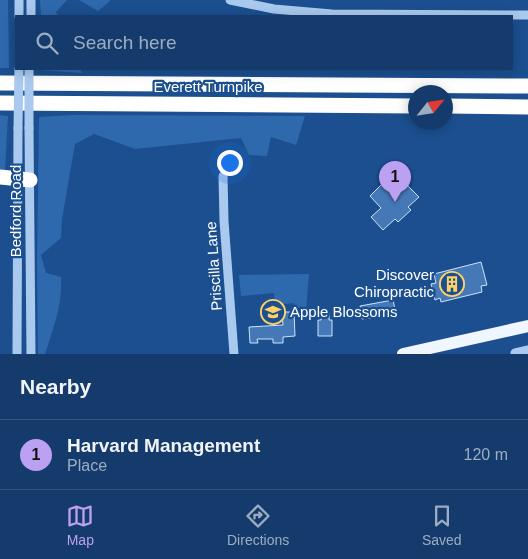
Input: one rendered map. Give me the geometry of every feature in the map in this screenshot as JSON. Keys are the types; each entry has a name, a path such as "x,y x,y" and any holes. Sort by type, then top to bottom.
{"highway":[{"name":"Everett Turnpike","path":"0,83 528,86"},
{"name":"Everett Turnpike","path":"0,103 408,106"},
{"path":"453,106 528,107"},
{"path":"0,177 24,180"}],"main road":[{"path":"403,354 528,326"}],"street":[{"path":"19,0 19,15"},
{"path":"31,0 31,15"},
{"path":"230,0 250,2 281,10 332,14 528,15"},
{"name":"Bedford Road","path":"19,70 18,128 24,180 31,354"},
{"name":"Bedford Road","path":"17,354 24,180 29,128 29,70"},
{"name":"Priscilla Lane","path":"223,176 224,221 234,354"},
{"path":"515,353 528,350"}],"shaded area":[{"path":"0,0 8,0 9,68 0,68"},
{"path":"40,0 67,0 56,12 58,15 41,15"},
{"path":"79,0 110,0 110,1 98,11"},
{"path":"40,70 80,70 82,73"},
{"path":"0,115 8,116 5,171 0,171"},
{"path":"72,115 305,116 296,145 271,137 267,156 249,155 241,138 135,149 94,134 75,144 62,219 61,238 41,255 46,273 61,277 61,287 57,316 45,354 38,354 39,117"},
{"path":"309,274 306,311 295,312 294,303 275,305 274,293 241,296 239,275"}],"building":[{"path":"385,181 396,193 406,184 419,197 408,207 411,210 398,222 395,219 383,230 371,217 381,208 370,196"},
{"path":"481,262 487,285 481,286 482,292 441,302 440,298 435,300 431,284 436,283 434,274"},
{"path":"393,300 396,314 362,319 360,306"},
{"path":"282,312 294,312 295,336 283,337 283,343 273,343 273,339 257,339 258,343 250,343 249,327 283,325"},
{"path":"321,313 329,313 329,320 332,320 332,336 318,336 318,320 321,320"}],"place":[{"name":"Harvard Management","path":"395,202"},
{"name":"Discover Chiropractic","path":"452,284"},
{"name":"Apple Blossoms","path":"273,312"}]}
